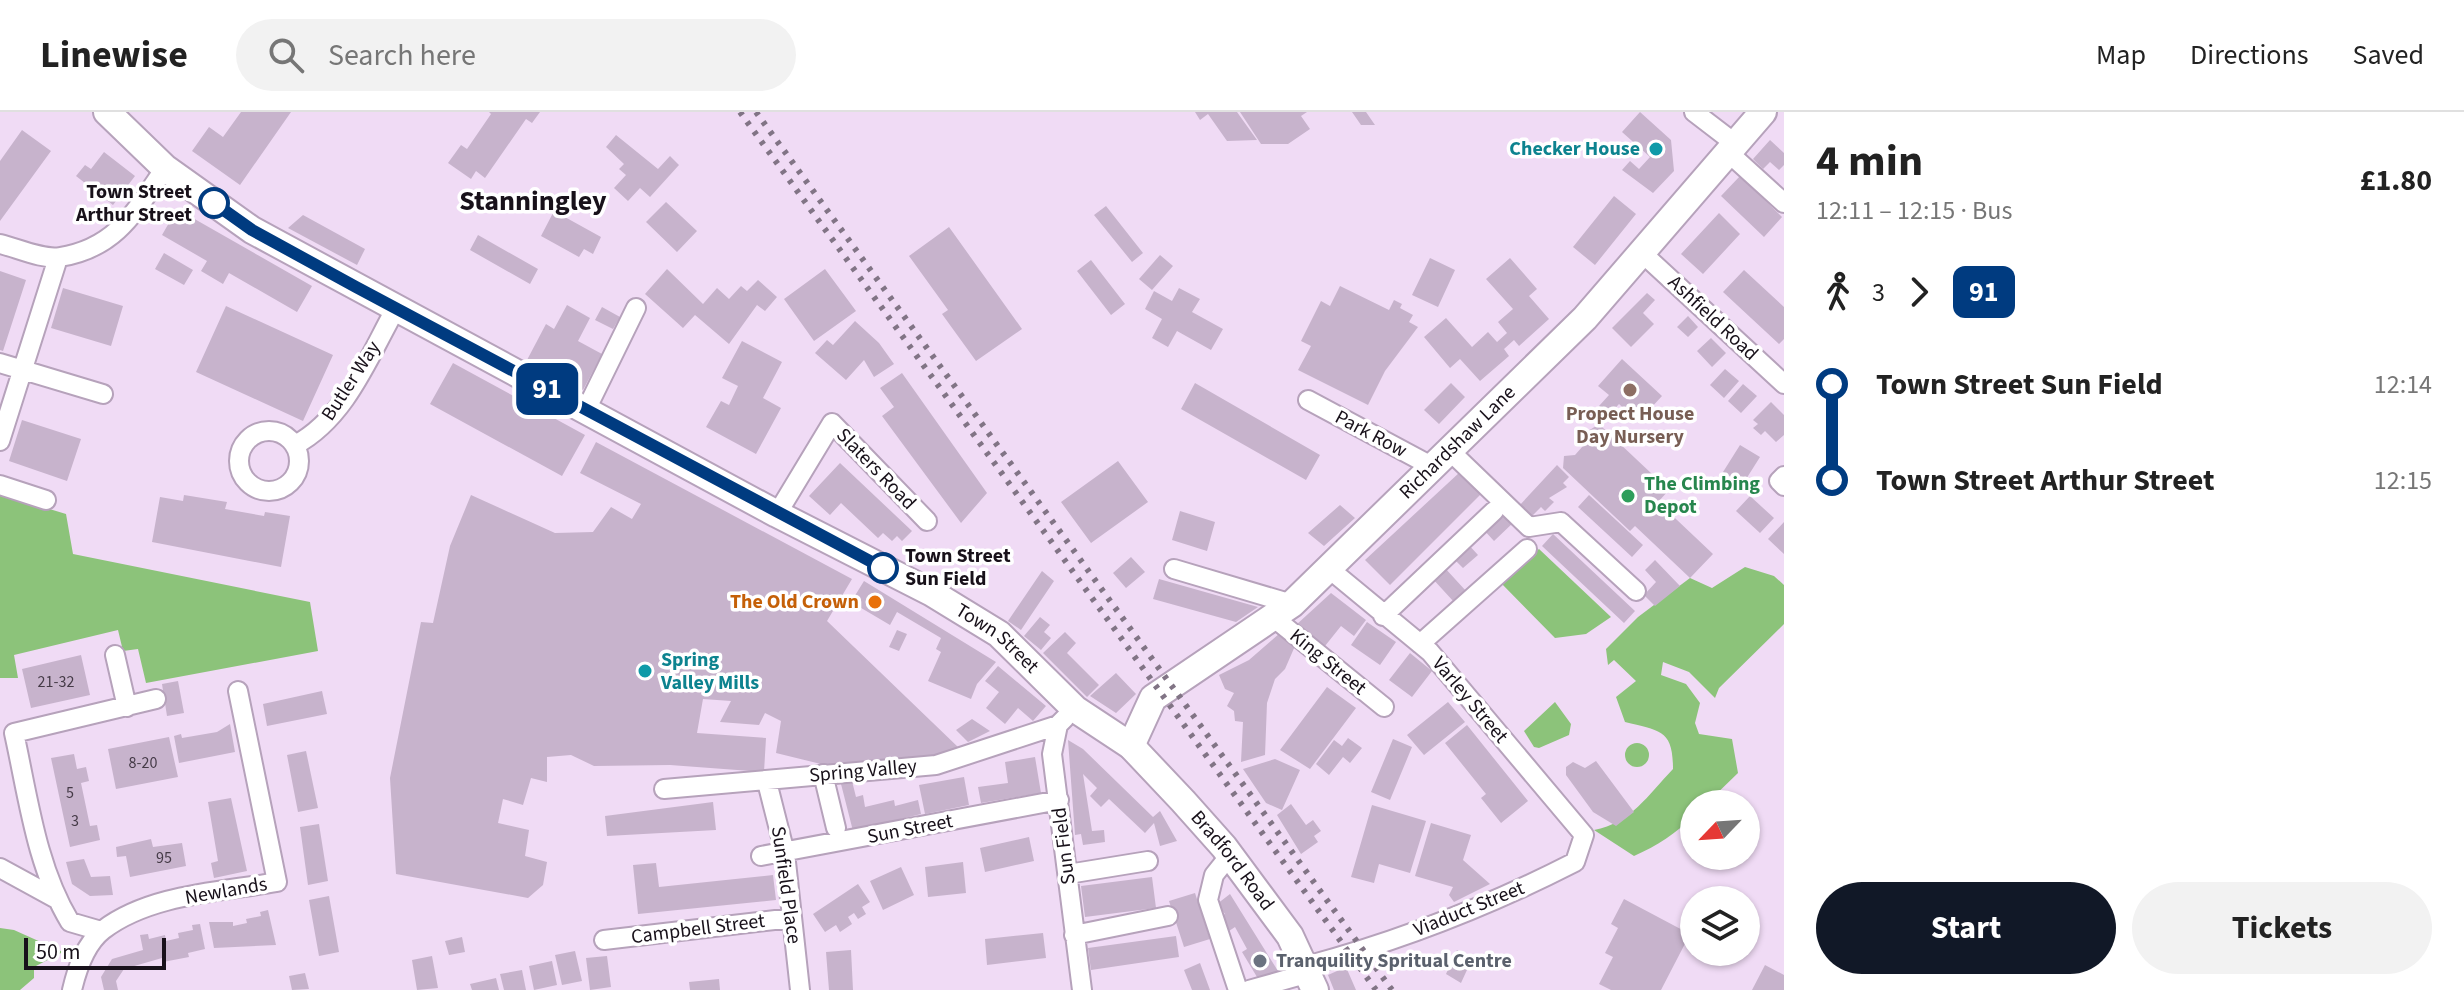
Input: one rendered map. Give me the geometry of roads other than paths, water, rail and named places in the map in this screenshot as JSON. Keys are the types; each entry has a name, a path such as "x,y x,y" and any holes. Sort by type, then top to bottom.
{"main road":[{"name":"Town Street","path":"107,112 165,168 252,230 777,514 932,593 999,634 1066,717 1131,746"},
{"name":"Richardshaw Lane","path":"1131,746 1153,698 1283,610 1443,460 1585,318 1763,112"},
{"name":"Bradford Road","path":"1131,746 1230,855 1290,936 1310,976"}],"street":[{"path":"1694,112 1734,149 1784,203"},
{"path":"0,244 58,258 107,241 140,210 165,168"},
{"name":"Ashfield Road","path":"1641,252 1784,384"},
{"path":"0,441 20,369 58,258"},
{"name":"Butler Way","path":"295,445 311,437 336,411 396,308"},
{"path":"586,410 636,308"},
{"path":"0,363 103,394"},
{"name":"Park Row","path":"1308,400 1443,460 1529,527 1561,522 1636,591"},
{"name":"Slaters Road","path":"777,514 832,423 927,521"},
{"path":"1784,476 1779,481 1784,486"},
{"path":"0,485 46,500"},
{"path":"1383,616 1445,554 1494,511"},
{"path":"1420,644 1527,549"},
{"name":"Varley Street","path":"1327,567 1420,644 1477,706 1584,835 1580,853"},
{"path":"1174,569 1283,610"},
{"name":"King Street","path":"1283,610 1384,707"},
{"path":"115,655 127,707"},
{"name":"Newlands","path":"72,990 78,965 101,931 132,913 160,903 277,882 238,691"},
{"path":"101,931 70,922 55,898 43,861 14,733 156,699"},
{"name":"Spring Valley","path":"664,789 936,765 1066,717"},
{"name":"Sun Field","path":"1066,717 1052,754 1082,990"},
{"path":"823,774 836,828"},
{"name":"Sunfield Place","path":"767,782 785,853 800,990"},
{"name":"Sun Street","path":"761,856 1059,800"},
{"name":"Viaduct Street","path":"1249,990 1310,976 1443,922 1524,888 1575,862 1580,853"},
{"path":"1230,855 1214,875 1208,900 1238,990"},
{"path":"1068,874 1148,861"},
{"path":"0,868 55,898"},
{"path":"1074,935 1168,916"},
{"name":"Campbell Street","path":"604,940 792,918"}],"railway":[{"path":"740,112 1376,990"},
{"path":"756,112 1392,990"}],"place":[{"name":"Checker House","path":"1656,149"},
{"name":"Town Street Arthur Street","path":"214,203"},
{"name":"Propect House Day Nursery","path":"1630,390"},
{"name":"The Climbing Depot","path":"1628,496"},
{"name":"Town Street Sun Field","path":"883,568"},
{"name":"The Old Crown","path":"875,602"},
{"name":"Spring Valley Mills","path":"645,671"},
{"name":"Tranquility Spritual Centre","path":"1260,961"}],"district":[{"name":"Stanningley","path":"533,201"}]}
